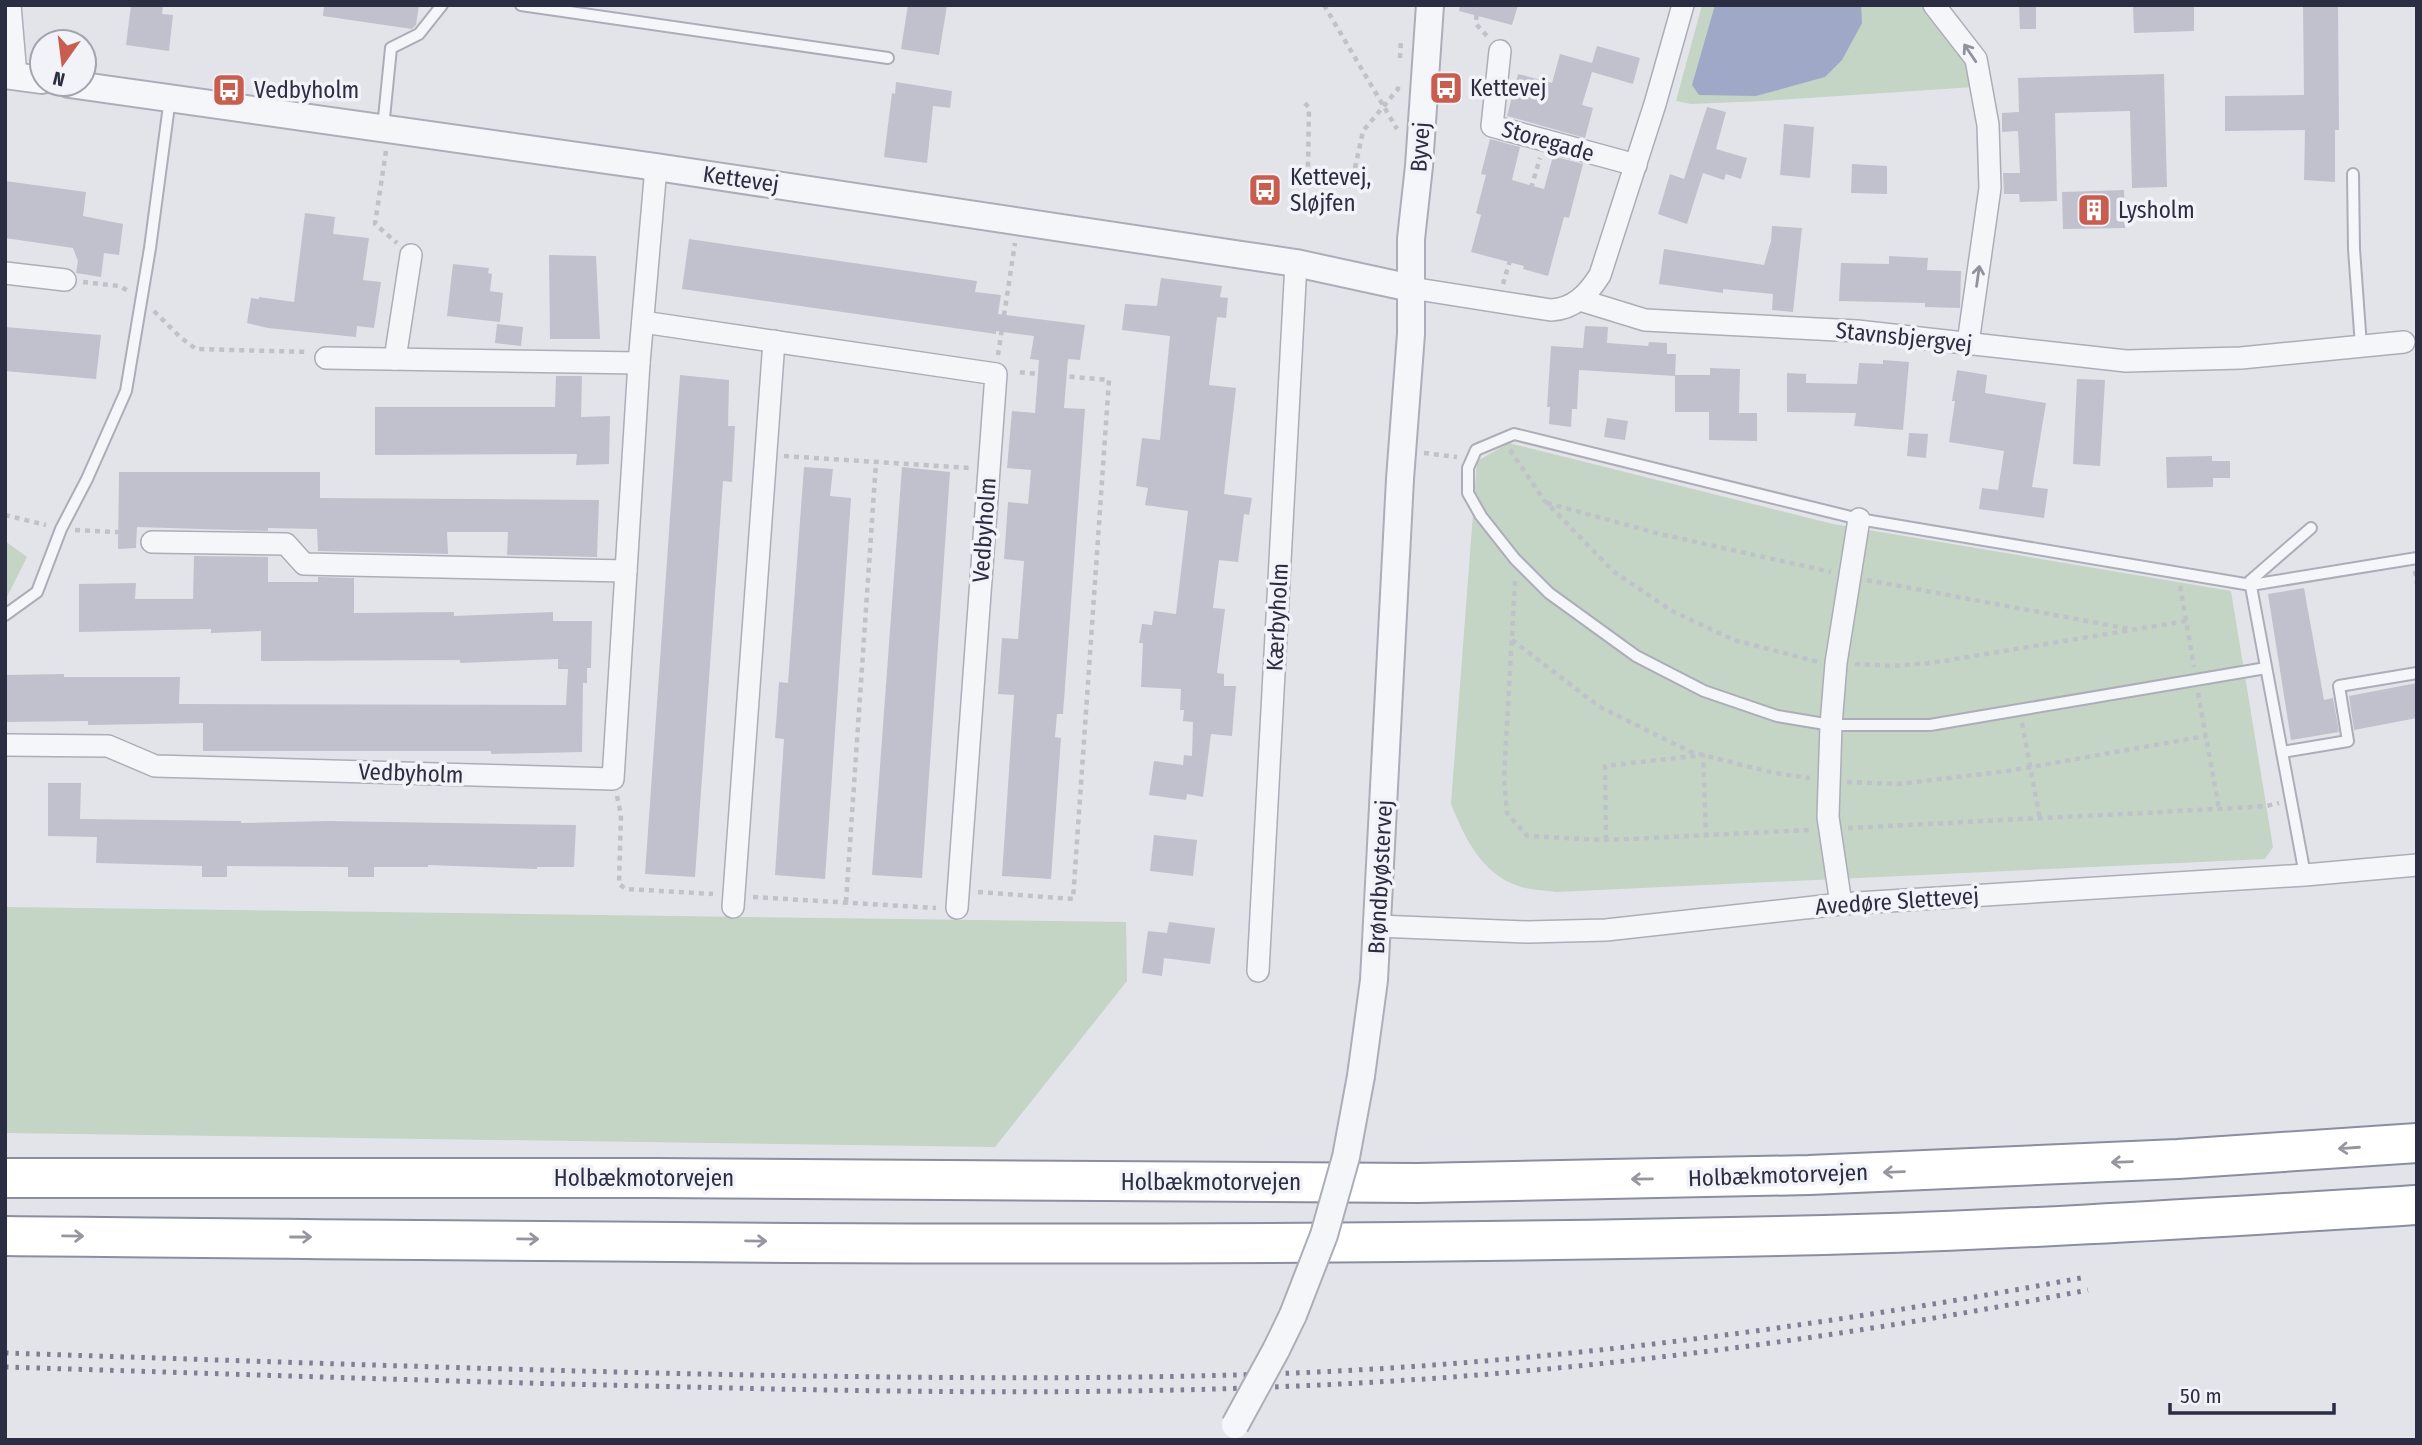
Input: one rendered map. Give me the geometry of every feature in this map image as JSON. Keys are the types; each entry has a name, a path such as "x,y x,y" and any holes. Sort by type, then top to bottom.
{"highway":[{"name":"Holbækmotorvejen","path":"5,1178 626,1178 1417,1183 1809,1175 2178,1159 2417,1143"},
{"path":"5,1236 893,1243 1395,1241 1827,1235 2182,1220 2417,1205"}],"street":[{"path":"10,5 11,76"},
{"name":"Byvej","path":"1411,288 1412,239 1430,5"},
{"path":"1411,288 1551,310 1580,300 1600,275 1636,166 1683,5"},
{"path":"1934,5 1976,59 1989,125 1990,188 1968,343"},
{"name":"Storegade","path":"1500,51 1492,125 1636,166"},
{"name":"Kettevej","path":"98,88 656,167 1296,263 1411,288"},
{"name":"Vedbyholm","path":"5,745 108,747 155,765 612,779 639,363 656,167"},
{"path":"395,359 411,255"},
{"name":"Kærbyholm","path":"1258,971 1296,263"},
{"path":"5,273 65,280"},
{"name":"Brøndbyøstervej","path":"1231,1432 1293,1315 1324,1235 1346,1157 1361,1076 1374,980 1411,334 1411,288"},
{"name":"Stavnsbjergvej","path":"1580,300 1645,320 1857,331 2126,361 2242,358 2404,342"},
{"path":"643,322 996,374"},
{"path":"733,907 774,341"},
{"path":"326,358 639,363"},
{"name":"Vedbyholm","path":"958,899 996,374"},
{"path":"1841,904 1828,817 1831,724 1836,663 1859,519"},
{"path":"152,542 286,544 304,564 626,571"},
{"name":"Avedøre Slettevej","path":"1377,926 1528,932 1606,930 1841,904 2305,875 2417,865"}],"lane":[{"path":"386,128 391,48 419,34 442,5"},
{"path":"521,5 888,58"},
{"path":"5,615 37,592 61,529 126,391 150,248 170,98"},
{"path":"2353,174 2354,249 2361,346"},
{"path":"2266,668 1930,725 1831,724 1777,716 1704,691 1636,656 1549,593 1516,559 1481,516 1468,494 1468,468 1476,450 1514,434 1859,519 2251,585 2417,558"},
{"path":"2305,875 2250,581 2311,528"},
{"path":"2282,752 2348,741 2339,686 2417,673"}],"path":[{"path":"1324,5 1419,166"},
{"path":"1477,5 1476,23 1500,51"},
{"path":"1400,64 1401,39"},
{"path":"1354,168 1363,131 1398,89 1399,76"},
{"path":"1305,103 1309,108 1308,169"},
{"path":"386,128 375,224 411,255"},
{"path":"1498,302 1545,140"},
{"path":"958,899 1073,899 1109,380 1010,371 996,374 1018,221"},
{"path":"65,280 119,286 141,296 163,321 196,349 307,351 326,358"},
{"path":"1502,439 1529,481 1556,514 1613,571 1658,603 1734,640 1815,662 1892,666 1931,663 2186,621"},
{"path":"1403,450 1472,459"},
{"path":"766,454 989,470"},
{"path":"846,902 876,462"},
{"path":"1516,559 1504,778 1507,813 1527,836 1606,840 2218,809 2267,806 2291,800"},
{"path":"2180,585 2218,809"},
{"path":"2020,710 2040,819"},
{"path":"1606,840 1605,766 1703,755 1706,834"}],"green space":[{"path":"1702,5 1924,5 1960,54 1974,87 1763,101 1691,104 1676,101"},
{"path":"1509,443 1833,524 2231,591 2273,847 2265,859 1556,892 1523,887 1505,880 1476,853 1451,804 1477,461"},
{"path":"5,541 27,557 5,601"},
{"path":"5,907 1126,922 1127,981 995,1147 5,1133"}],"water":[{"path":"1715,5 1861,5 1862,23 1842,60 1825,77 1756,96 1699,95 1692,85"}],"building":[{"path":"131,5 163,5 162,14 173,15 169,51 126,45"},
{"path":"324,5 419,5 416,25 412,29 323,16"},
{"path":"908,5 947,5 939,55 901,49"},
{"path":"1460,5 1518,5 1512,25 1459,11"},
{"path":"2019,5 2036,5 2036,29 2020,29"},
{"path":"2133,5 2194,5 2194,31 2134,33"},
{"path":"2303,5 2338,5 2339,130 2335,130 2335,182 2304,180 2305,130 2225,131 2225,96 2304,95"},
{"path":"1597,46 1640,58 1633,84 1592,72 1582,105 1593,108 1585,138 1507,116 1518,74 1552,83 1560,54 1592,63"},
{"path":"2164,74 2167,187 2132,188 2130,111 2055,113 2057,201 2020,202 2019,194 2004,194 2003,173 2020,173 2018,131 2002,132 2002,113 2019,112 2018,78"},
{"path":"896,82 952,91 950,108 933,106 927,163 884,157 892,93 895,94"},
{"path":"1707,107 1726,112 1716,149 1747,158 1741,179 1726,174 1724,180 1703,173 1687,224 1658,214 1670,174 1684,179"},
{"path":"1784,124 1814,127 1810,178 1780,175"},
{"path":"1490,139 1520,147 1512,180 1544,189 1553,156 1583,164 1569,218 1564,217 1548,276 1523,269 1524,266 1471,252 1481,215 1476,213 1486,175 1481,174"},
{"path":"1852,164 1887,166 1887,194 1851,193"},
{"path":"5,181 86,192 83,216 123,224 119,255 104,253 101,277 76,273 78,261 73,248 5,238"},
{"name":"Lysholm","path":"2124,190 2125,228 2063,229 2062,192"},
{"path":"305,213 335,217 333,234 369,238 363,280 381,282 374,328 357,326 356,337 268,328 247,323 251,298 294,302"},
{"path":"1772,226 1802,228 1793,312 1772,310 1773,294 1723,289 1723,293 1659,284 1664,249 1764,265"},
{"path":"689,239 977,281 975,292 1001,295 998,314 1085,325 1080,360 1068,359 1064,408 1085,409 1063,714 1057,714 1055,737 1061,738 1051,879 1002,876 1014,695 998,694 1002,638 1018,639 1024,561 1004,559 1008,502 1028,504 1031,470 1007,468 1012,411 1035,413 1039,360 1030,359 1034,336 996,331 996,334 682,289"},
{"path":"549,255 596,256 600,339 550,339"},
{"path":"1889,256 1928,258 1927,270 1961,271 1960,308 1925,307 1925,303 1839,301 1841,263 1889,264"},
{"path":"453,264 489,268 488,273 492,274 490,291 503,293 500,322 447,316"},
{"path":"1161,278 1222,286 1220,297 1228,298 1226,318 1217,317 1209,385 1236,388 1224,494 1252,498 1249,515 1244,514 1238,562 1219,560 1213,608 1225,609 1217,673 1224,674 1224,686 1236,686 1232,736 1211,734 1203,797 1187,794 1186,800 1149,795 1154,761 1183,765 1184,755 1192,756 1193,722 1183,721 1184,710 1180,710 1181,689 1141,687 1143,643 1139,643 1142,624 1152,625 1154,611 1176,614 1188,511 1145,505 1148,488 1136,486 1142,438 1160,440 1170,336 1122,330 1125,304 1157,306"},
{"path":"497,324 523,327 521,346 495,343"},
{"path":"1585,326 1608,327 1607,343 1648,346 1649,342 1667,343 1667,354 1676,354 1675,376 1579,370 1577,409 1572,409 1571,427 1549,424 1550,407 1547,407 1551,346 1583,348"},
{"path":"5,327 101,335 96,379 5,371"},
{"path":"1883,360 1909,362 1903,430 1854,426 1856,413 1787,412 1787,373 1806,374 1806,383 1857,384 1859,363 1883,364"},
{"path":"1710,368 1740,369 1739,413 1757,413 1757,441 1709,440 1709,412 1675,412 1675,375 1710,375"},
{"path":"1957,370 1987,375 1985,393 2046,403 2032,487 2048,489 2044,518 1979,509 1982,488 1998,490 2004,451 1949,442"},
{"path":"680,375 729,380 728,426 735,426 732,482 723,481 695,877 645,874"},
{"path":"556,376 582,376 581,417 610,416 609,464 576,465 577,454 375,455 375,407 555,407"},
{"path":"2077,379 2105,380 2100,466 2073,464"},
{"path":"1607,418 1628,421 1625,440 1604,437"},
{"path":"1909,433 1928,434 1926,458 1907,456"},
{"path":"2212,456 2212,461 2230,461 2230,478 2213,478 2213,487 2167,488 2166,457"},
{"path":"804,467 833,469 830,496 851,498 825,879 775,875 784,739 775,738 779,682 788,683"},
{"path":"902,467 950,472 922,878 872,875"},
{"path":"119,472 320,472 320,498 599,500 597,557 507,555 508,532 447,532 448,554 318,551 317,529 268,528 268,531 137,527 136,548 118,549"},
{"path":"194,556 268,557 268,582 318,582 318,577 354,578 354,613 454,612 454,616 553,612 553,621 592,621 591,668 587,668 587,683 583,683 582,752 491,754 491,751 203,751 203,723 88,725 88,721 5,722 5,675 180,677 179,704 566,705 568,669 558,669 558,659 460,663 460,660 261,661 261,631 211,633 211,629 79,632 79,584 136,583 135,599 193,599"},
{"path":"2304,588 2324,700 2333,698 2339,732 2291,740 2268,594"},
{"path":"2417,683 2417,718 2354,730 2349,696"},
{"path":"48,783 81,783 80,819 576,825 574,867 374,867 374,877 348,877 348,867 227,866 227,877 202,877 202,866 96,863 97,837 48,836"},
{"path":"1154,835 1197,840 1193,876 1150,871"},
{"path":"1169,922 1215,928 1210,964 1164,958 1162,976 1142,973 1148,931 1167,933"}],"railway":[{"path":"5,1353 818,1376 1090,1378 1295,1373 1494,1360 1692,1339 1890,1311 2086,1277"},
{"path":"5,1367 840,1390 1069,1392 1221,1389 1496,1374 1694,1353 1892,1325 2088,1290"}],"place":[{"name":"Kettevej","path":"1446,88"},
{"name":"Vedbyholm","path":"229,90"},
{"name":"Kettevej, Sløjfen","path":"1265,190"},
{"name":"Lysholm","path":"2094,210"}]}
